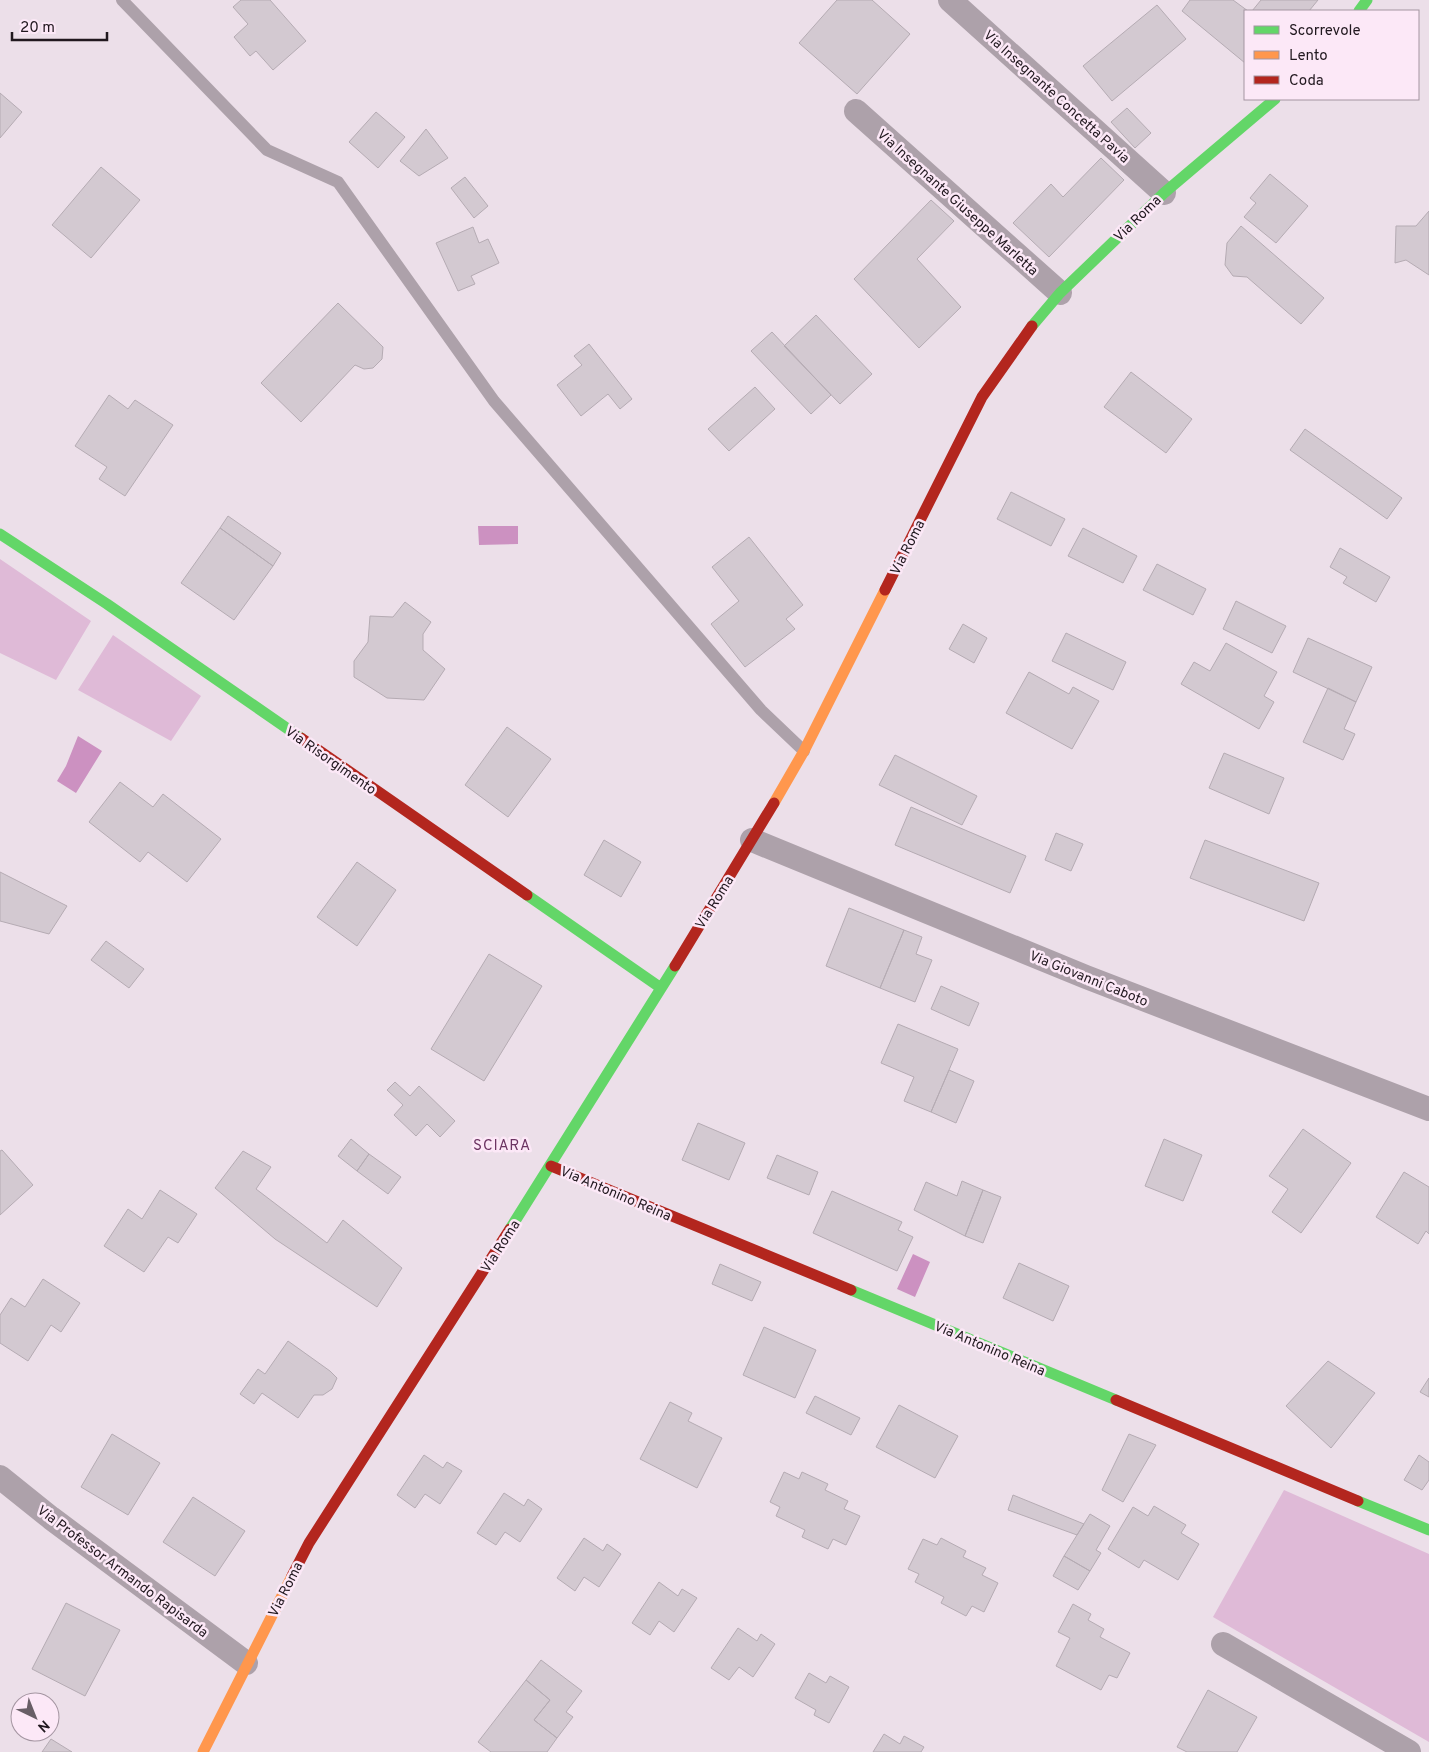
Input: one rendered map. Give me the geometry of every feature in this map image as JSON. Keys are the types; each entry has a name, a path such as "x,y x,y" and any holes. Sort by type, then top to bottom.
{"main road":[{"name":"Via Roma","path":"203,1752 246,1663 308,1543 551,1166 752,840 804,751 982,397 1033,324 1060,293 1164,193 1274,100"},
{"name":"Via Risorgimento","path":"0,534 107,604 661,988"},
{"name":"Via Antonino Reina","path":"551,1166 1429,1530"}],"street":[{"name":"Via Insegnante Concetta Pavia","path":"950,0 1164,193"},
{"name":"Via Insegnante Giuseppe Marletta","path":"856,112 1060,293"},
{"name":"Via Giovanni Caboto","path":"752,840 1086,977 1429,1109"},
{"name":"Via Professor Armando Rapisarda","path":"0,1477 51,1518 246,1663"},
{"path":"1224,1644 1409,1752"}],"lane":[{"path":"122,0 267,150 338,182 494,401 761,710 804,751"}],"shaded area":[{"path":"478,526 518,526 518,544 479,545"},
{"path":"0,559 91,621 56,680 0,653"},
{"path":"113,635 201,696 171,741 78,690"},
{"path":"78,736 102,751 76,793 57,781 66,766"},
{"path":"913,1254 930,1262 915,1297 897,1289"},
{"path":"1284,1490 1429,1554 1429,1742 1213,1617"}],"building":[{"path":"241,0 270,0 306,41 273,70 256,51 250,56 234,37 248,24 233,7"},
{"path":"837,0 872,0 910,34 857,94 799,43"},
{"path":"1190,0 1233,0 1247,10 1244,10 1244,62 1182,11"},
{"path":"1261,0 1318,0 1310,10 1253,10"},
{"path":"1157,5 1186,39 1112,101 1083,66"},
{"path":"0,93 22,112 0,138"},
{"path":"1127,108 1151,133 1135,148 1111,122"},
{"path":"376,112 405,137 378,168 349,142"},
{"path":"426,129 448,158 419,176 400,161"},
{"path":"1101,158 1124,180 1049,257 1013,223 1051,184 1063,197"},
{"path":"101,167 140,200 91,258 52,225"},
{"path":"1270,174 1308,206 1276,243 1244,217 1256,203 1250,198"},
{"path":"465,177 488,206 474,218 451,188"},
{"path":"931,200 954,221 917,259 961,307 919,348 854,279"},
{"path":"1429,211 1429,275 1406,260 1395,263 1396,226 1416,226"},
{"path":"1241,226 1324,298 1301,324 1247,277 1233,276 1225,265 1227,243"},
{"path":"473,227 479,243 488,239 499,263 471,276 475,284 458,291 436,243"},
{"path":"338,303 383,347 382,359 373,368 364,369 355,365 301,422 261,383"},
{"path":"816,315 872,374 840,404 784,346"},
{"path":"772,332 831,395 811,414 751,351"},
{"path":"589,344 632,399 620,409 608,394 581,416 557,385 582,365 574,356"},
{"path":"1131,372 1192,419 1166,453 1104,407"},
{"path":"755,387 775,409 729,451 708,429"},
{"path":"109,395 128,409 135,400 173,425 125,496 99,479 107,467 75,446"},
{"path":"1305,429 1402,498 1387,519 1290,450"},
{"path":"1011,492 1065,519 1051,546 997,519"},
{"path":"228,516 281,553 273,566 220,528"},
{"path":"220,528 273,566 234,620 181,583"},
{"path":"1083,528 1137,556 1123,583 1068,556"},
{"path":"749,537 803,605 786,619 795,629 745,667 711,624 739,601 712,567"},
{"path":"1340,548 1390,577 1376,602 1343,583 1347,577 1330,567"},
{"path":"1157,564 1206,589 1193,615 1143,590"},
{"path":"1236,601 1286,626 1272,653 1223,629"},
{"path":"405,602 431,622 423,634 423,650 445,669 424,700 387,698 354,677 354,661 368,642 370,616 393,617"},
{"path":"963,624 987,638 974,663 949,649"},
{"path":"1066,633 1126,662 1113,690 1052,661"},
{"path":"1308,638 1372,667 1356,702 1293,672"},
{"path":"1226,643 1277,672 1264,696 1274,702 1259,729 1181,684 1194,662 1210,671"},
{"path":"1029,672 1069,694 1073,687 1099,701 1072,749 1006,713"},
{"path":"1328,688 1356,702 1344,729 1355,734 1343,760 1303,742"},
{"path":"507,727 551,759 508,817 465,785"},
{"path":"1224,753 1284,778 1269,814 1209,788"},
{"path":"895,755 977,796 962,825 879,785"},
{"path":"120,782 153,807 163,794 221,839 187,882 148,852 140,862 89,822"},
{"path":"911,807 1026,856 1010,893 895,845"},
{"path":"1056,833 1083,844 1071,871 1045,860"},
{"path":"604,840 641,862 621,897 584,875"},
{"path":"1205,840 1319,883 1304,921 1190,878"},
{"path":"357,862 396,890 357,946 317,917"},
{"path":"0,872 67,906 49,934 0,921"},
{"path":"849,908 904,930 880,988 826,966"},
{"path":"904,930 922,937 916,954 932,960 915,1002 880,988"},
{"path":"106,941 144,969 129,988 91,960"},
{"path":"489,954 542,986 484,1081 431,1049"},
{"path":"941,986 979,1003 969,1026 931,1009"},
{"path":"898,1024 958,1049 931,1112 904,1101 914,1077 881,1063"},
{"path":"949,1070 974,1081 956,1123 931,1112"},
{"path":"395,1082 410,1096 419,1086 455,1121 440,1137 427,1124 416,1136 394,1115 403,1105 387,1090"},
{"path":"698,1123 745,1143 729,1180 682,1160"},
{"path":"1303,1129 1351,1163 1301,1233 1272,1212 1288,1189 1269,1176"},
{"path":"351,1139 369,1154 357,1171 338,1156"},
{"path":"1164,1139 1202,1155 1183,1201 1145,1186"},
{"path":"2,1150 33,1185 0,1215 0,1151"},
{"path":"243,1151 271,1167 256,1189 327,1243 343,1220 402,1268 377,1307 275,1239 215,1188"},
{"path":"369,1154 401,1177 388,1194 357,1171"},
{"path":"777,1155 818,1172 809,1195 767,1178"},
{"path":"1404,1172 1429,1187 1429,1234 1426,1231 1418,1244 1376,1217"},
{"path":"962,1181 983,1190 965,1236 914,1210 926,1182 957,1196"},
{"path":"160,1190 197,1214 178,1243 168,1237 144,1272 104,1246 128,1209 142,1219"},
{"path":"983,1190 1001,1197 983,1243 965,1236"},
{"path":"832,1191 902,1222 898,1230 913,1237 897,1271 813,1233"},
{"path":"1019,1263 1069,1286 1053,1321 1003,1298"},
{"path":"720,1264 761,1282 752,1301 712,1284"},
{"path":"43,1279 80,1303 61,1332 51,1325 28,1361 0,1343 0,1315 11,1298 25,1307"},
{"path":"764,1327 816,1350 795,1398 743,1375"},
{"path":"288,1341 337,1378 332,1389 323,1395 314,1395 298,1418 262,1393 254,1404 240,1394 258,1369 265,1374"},
{"path":"1328,1361 1375,1393 1331,1448 1286,1406"},
{"path":"1429,1378 1429,1397 1420,1392"},
{"path":"815,1396 860,1418 851,1435 806,1413"},
{"path":"670,1402 692,1413 688,1421 722,1438 697,1488 640,1459"},
{"path":"899,1405 958,1436 935,1478 876,1447"},
{"path":"112,1434 160,1463 128,1515 81,1487"},
{"path":"1129,1434 1156,1445 1123,1502 1102,1490"},
{"path":"424,1455 443,1468 447,1462 462,1471 440,1504 425,1494 415,1508 397,1495"},
{"path":"1419,1455 1429,1462 1429,1480 1422,1490 1404,1480"},
{"path":"784,1472 799,1479 802,1472 828,1484 825,1490 848,1501 844,1509 860,1516 846,1545 833,1539 828,1549 802,1537 805,1530 776,1516 780,1507 770,1502"},
{"path":"504,1493 524,1506 528,1499 542,1509 520,1542 505,1532 496,1545 477,1533"},
{"path":"1013,1495 1084,1524 1077,1535 1008,1510"},
{"path":"193,1497 245,1531 215,1576 163,1542"},
{"path":"1154,1506 1186,1525 1181,1533 1199,1544 1178,1580 1144,1560 1139,1568 1108,1549 1133,1507 1148,1516"},
{"path":"1090,1514 1110,1526 1096,1550 1101,1553 1090,1571 1064,1556"},
{"path":"584,1538 603,1551 607,1544 621,1554 599,1587 584,1577 575,1591 557,1578"},
{"path":"941,1538 966,1551 963,1557 986,1568 982,1575 998,1583 984,1612 972,1606 966,1616 941,1603 944,1597 915,1582 919,1574 908,1569 923,1539 937,1545"},
{"path":"1064,1556 1090,1571 1078,1590 1053,1576"},
{"path":"659,1582 678,1596 682,1589 697,1598 674,1632 659,1621 650,1635 632,1623"},
{"path":"66,1603 120,1630 85,1696 32,1669"},
{"path":"1073,1604 1091,1614 1088,1620 1104,1629 1100,1637 1130,1653 1117,1678 1109,1675 1101,1690 1056,1666 1070,1638 1058,1632"},
{"path":"738,1628 757,1641 761,1634 775,1644 753,1677 739,1667 729,1680 711,1668"},
{"path":"541,1660 582,1691 566,1712 573,1717 557,1738 534,1720 550,1700 526,1680"},
{"path":"809,1673 826,1683 830,1676 849,1687 829,1723 814,1715 816,1710 795,1698"},
{"path":"526,1680 550,1700 534,1720 557,1738 547,1752 491,1752 478,1742"},
{"path":"1208,1690 1257,1717 1237,1752 1187,1752 1177,1747"},
{"path":"884,1734 900,1744 904,1736 924,1747 921,1752 873,1752"},
{"path":"49,1742 56,1742 72,1752 42,1752"}],"traffic: fast":[{"path":"1360,10 1367,0"},
{"path":"1032,326 1060,293 1164,193 1274,100"},
{"path":"0,534 107,604 301,738"},
{"path":"527,895 661,988"},
{"path":"510,1229 675,966"},
{"path":"851,1290 1116,1400"},
{"path":"1358,1501 1429,1530"}],"traffic: slow":[{"path":"774,803 804,751 885,590"},
{"path":"203,1752 292,1576"}],"traffic: jam":[{"path":"885,590 982,397 1032,326"},
{"path":"301,738 527,895"},
{"path":"675,966 774,803"},
{"path":"551,1166 851,1290"},
{"path":"292,1576 309,1543 510,1229"},
{"path":"1116,1400 1358,1501"}],"district":[{"name":"SCIARA","path":"502,1145"}]}
